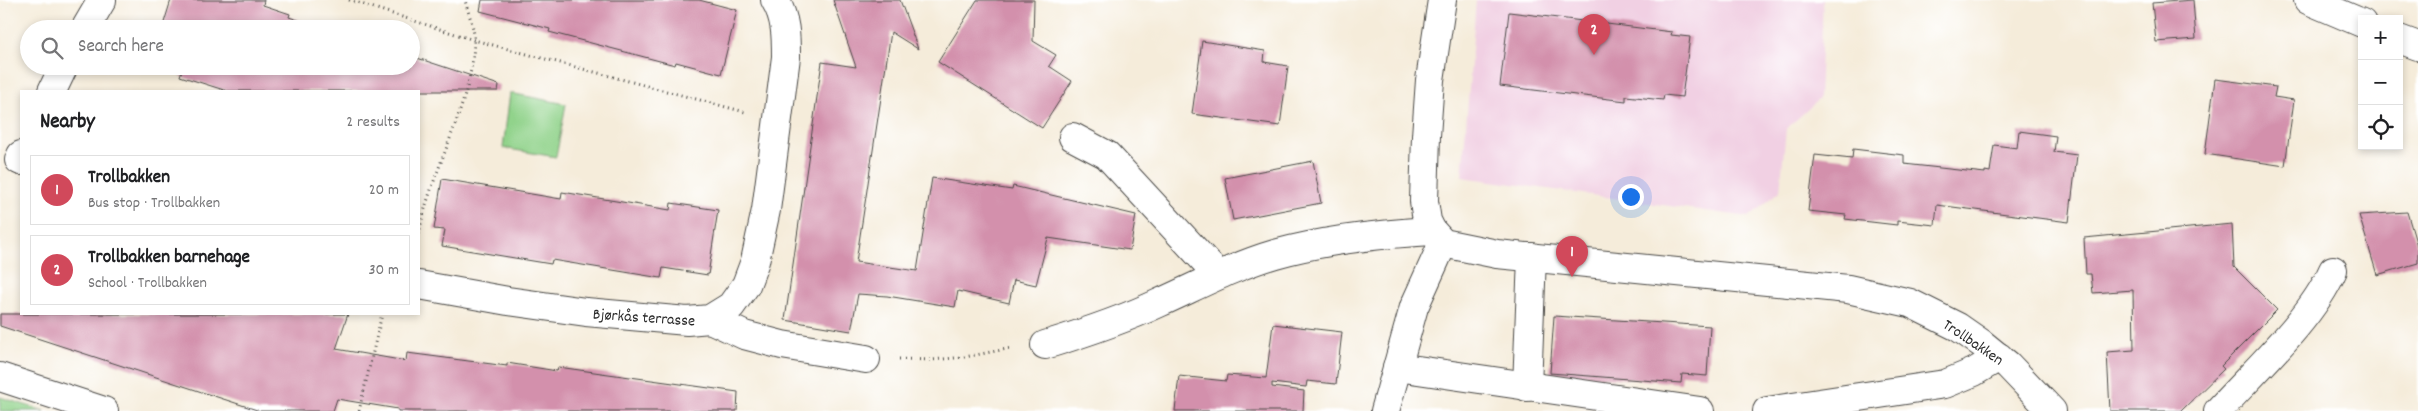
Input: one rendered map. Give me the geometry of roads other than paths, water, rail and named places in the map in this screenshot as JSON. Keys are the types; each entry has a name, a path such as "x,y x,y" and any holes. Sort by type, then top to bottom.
{"street":[{"path":"90,20 102,0"},
{"name":"Bjørkås terrasse","path":"420,285 508,301 586,312 687,321 710,319 731,306 746,285 755,261 766,210 784,73 786,31 780,7 775,0"},
{"path":"1385,411 1414,307 1438,237 1427,221 1424,201 1430,80 1442,0"},
{"path":"2308,0 2358,21"},
{"path":"2403,40 2418,46"},
{"path":"52,90 60,75"},
{"path":"1073,137 1107,155 1218,275"},
{"name":"Trollbakken","path":"1045,345 1158,304 1218,275 1275,254 1336,241 1391,234 1438,237 1497,254 1750,278 1856,291 1910,303 1958,327 1999,358 2052,411"},
{"path":"1527,387 1532,257"},
{"path":"2218,411 2286,337 2325,288 2333,270"},
{"path":"710,319 744,335 782,345 866,359"},
{"path":"1767,411 1946,384 1974,372 1999,358"},
{"path":"1397,367 1700,411"},
{"path":"0,377 104,411"}],"place":[{"name":"Trollbakken barnehage","path":"1594,55"},
{"name":"Trollbakken","path":"1572,277"}]}
